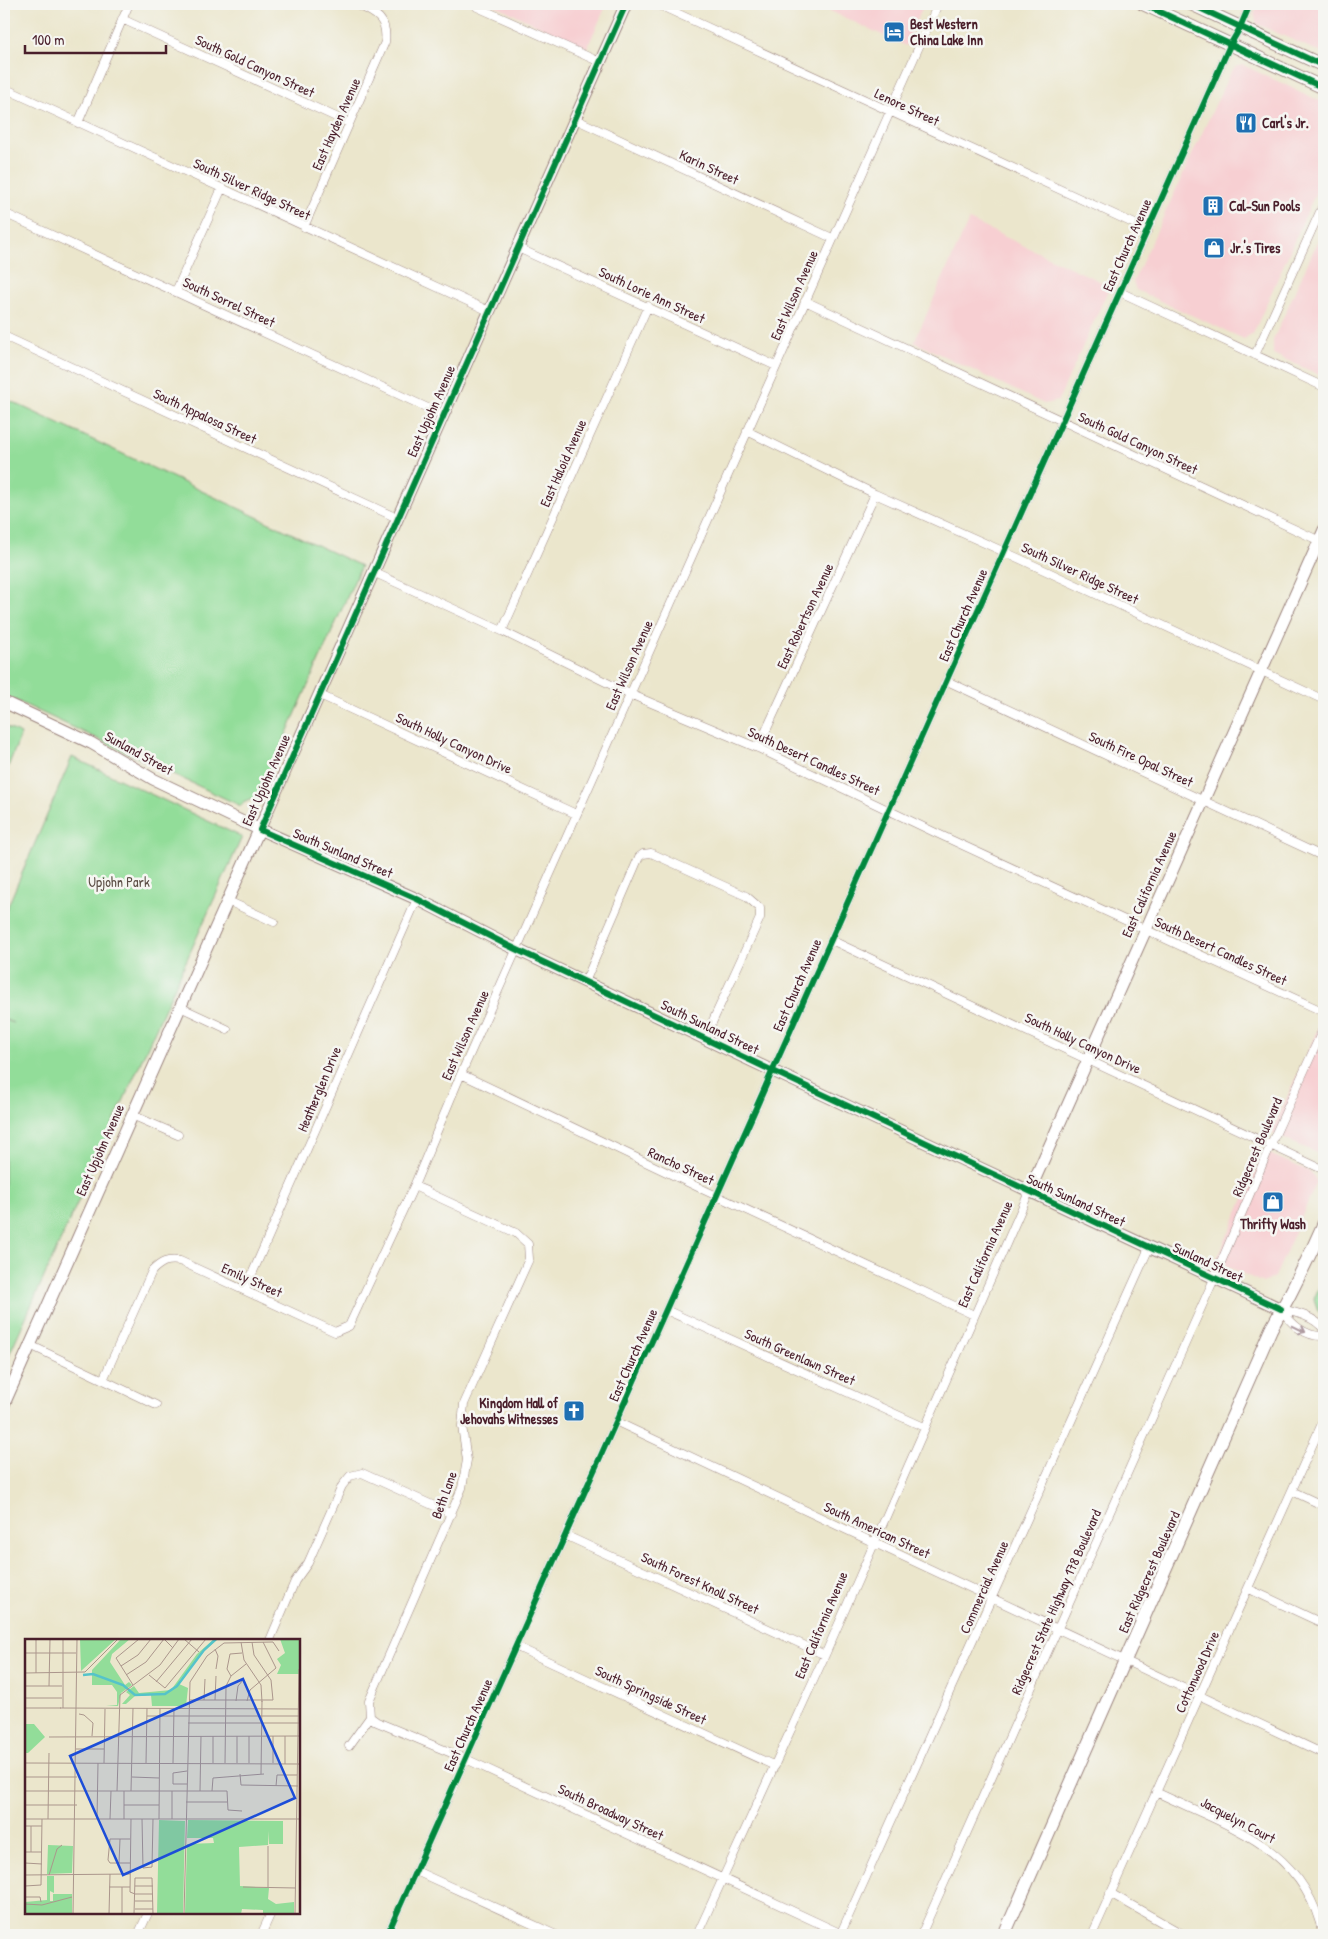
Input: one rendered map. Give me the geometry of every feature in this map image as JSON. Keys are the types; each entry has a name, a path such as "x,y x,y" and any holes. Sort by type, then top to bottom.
{"main road":[{"path":"1143,4 1324,88"},
{"path":"1191,4 1324,66"},
{"name":"East Ridgecrest Boulevard","path":"1004,1935 1281,1309 1291,1296 1324,1223"}],"street":[{"path":"4,10 6,4"},
{"path":"78,123 129,4"},
{"name":"East Hayden Avenue","path":"304,227 385,42 386,29 377,15 356,4"},
{"name":"East Upjohn Avenue","path":"4,1404 626,4"},
{"name":"Lenore Street","path":"657,4 890,113 1148,230"},
{"name":"East Wilson Avenue","path":"338,1332 349,1326 414,1186 461,1074 576,814 938,4"},
{"name":"East Church Avenue","path":"387,1935 1230,45 1240,28 1250,4"},
{"path":"477,7 600,62"},
{"name":"South Gold Canyon Street","path":"122,19 349,124"},
{"name":"South Silver Ridge Street","path":"4,88 489,311"},
{"name":"Karin Street","path":"575,119 832,238"},
{"path":"176,291 222,188"},
{"path":"1255,355 1324,203"},
{"name":"South Sorrel Street","path":"4,213 443,415"},
{"name":"South Lorie Ann Street","path":"518,248 776,366"},
{"path":"1120,292 1324,387"},
{"name":"South Gold Canyon Street","path":"805,301 1062,422 1323,538"},
{"name":"East Haloid Avenue","path":"502,631 648,306"},
{"name":"South Appalosa Street","path":"4,336 396,518"},
{"name":"South Silver Ridge Street","path":"747,431 874,494 1324,700"},
{"name":"East Robertson Avenue","path":"758,748 874,494"},
{"name":"East California Avenue","path":"697,1935 722,1878 730,1867 825,1655 1144,929 1323,538"},
{"name":"South Desert Candles Street","path":"373,572 502,631 630,694 758,748 934,832 1324,1012"},
{"name":"South Fire Opal Street","path":"947,681 1324,857"},
{"name":"South Holly Canyon Drive","path":"320,695 576,814"},
{"name":"Sunland Street","path":"4,702 91,743 153,779 260,830"},
{"name":"South Sunland Street","path":"260,830 417,899 585,982 1149,1248"},
{"path":"585,982 639,857 646,853 746,896 760,908 760,918 705,1038"},
{"name":"Heatherglen Drive","path":"245,1290 417,899"},
{"path":"228,901 274,922"},
{"name":"South Holly Canyon Drive","path":"831,940 1324,1170"},
{"path":"180,1008 227,1029"},
{"name":"Ridgecrest Boulevard","path":"1214,1279 1271,1144 1324,1026"},
{"name":"Rancho Street","path":"461,1074 716,1196 974,1315"},
{"path":"132,1115 178,1135"},
{"name":"Beth Lane","path":"349,1746 370,1717 369,1702 452,1514 467,1471 462,1426 464,1404 529,1259 528,1244 516,1233 414,1186"},
{"name":"Sunland Street","path":"1149,1248 1281,1309"},
{"name":"Commercial Avenue","path":"842,1935 1149,1248"},
{"name":"Emily Street","path":"103,1380 155,1268 169,1260 180,1261 338,1332"},
{"name":"Ridgecrest State Highway 178 Boulevard","path":"921,1935 1214,1279"},
{"path":"1281,1309 1297,1313 1321,1324 1324,1330"},
{"path":"1281,1309 1291,1325 1315,1337 1324,1336"},
{"name":"South Greenlawn Street","path":"666,1310 924,1427"},
{"path":"30,1345 156,1405"},
{"name":"Cottonwood Drive","path":"1092,1935 1324,1419"},
{"name":"South American Street","path":"617,1422 1057,1629 1201,1694 1324,1754"},
{"path":"270,1639 295,1581 308,1563 346,1480 362,1473 452,1514"},
{"path":"1292,1491 1324,1506"},
{"name":"South Forest Knoll Street","path":"566,1535 825,1655"},
{"path":"1249,1589 1324,1624"},
{"name":"South Springside Street","path":"517,1647 775,1766"},
{"name":"South Broadway Street","path":"370,1717 376,1722 466,1759 842,1935"},
{"name":"Jacquelyn Court","path":"1156,1792 1270,1849 1292,1868 1308,1891 1320,1918 1324,1935"},
{"path":"416,1871 556,1935"},
{"path":"1110,1893 1184,1935"},
{"path":"138,1935 148,1914"},
{"path":"261,1935 271,1914"}],"shaded area":[{"path":"492,4 607,4 587,48"},
{"name":"Best Western China Lake Inn","path":"815,4 924,4 906,46"},
{"path":"1258,4 1324,4 1324,54 1257,24 1254,14"},
{"path":"1243,65 1324,103 1324,174 1253,334 1244,339 1136,290 1133,282 1229,75 1235,67"},
{"path":"969,220 1110,286 1058,401 1044,404 914,342"},
{"path":"1324,227 1324,377 1273,354 1273,340"},
{"path":"1320,1024 1324,1025 1324,1151 1319,1154 1271,1133"},
{"path":"1265,1152 1311,1172 1317,1182 1275,1277 1263,1283 1216,1261"}],"green space":[{"path":"4,398 361,566 259,796 243,803 241,806 4,695"},
{"path":"4,726 21,734 4,777"},
{"name":"Upjohn Park","path":"72,757 242,837 4,1366 4,1020 13,1023 4,1019 4,915"},
{"path":"1324,1276 1324,1314 1318,1311 1314,1299"}],"cycle path":[{"path":"626,4 260,830 417,899 507,945 1281,1309"},
{"path":"1143,4 1324,88"},
{"path":"1191,4 1324,66"},
{"path":"387,1935 1230,45 1240,28 1250,4"}],"place":[{"name":"Best Western China Lake Inn","path":"894,32"},
{"name":"Carl's Jr.","path":"1246,123"},
{"name":"Cal-Sun Pools","path":"1213,206"},
{"name":"Jr.'s Tires","path":"1214,248"},
{"name":"Thrifty Wash","path":"1273,1202"},
{"name":"Kingdom Hall of Jehovahs Witnesses","path":"574,1411"}]}
